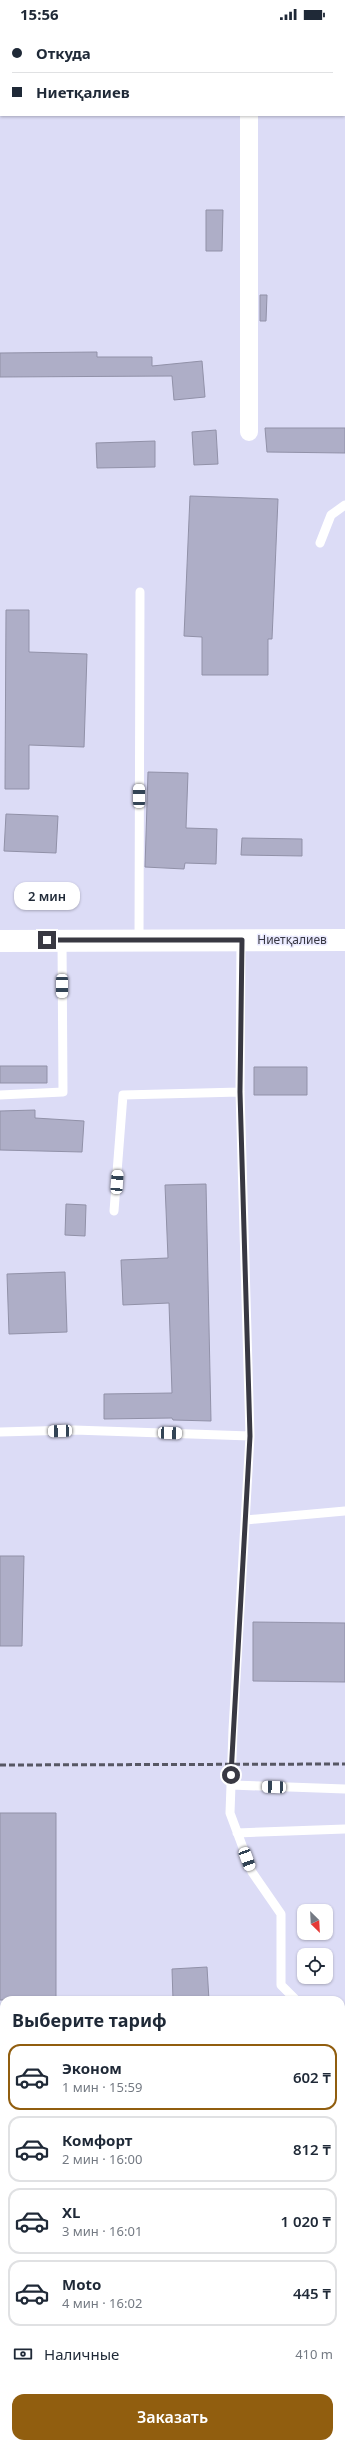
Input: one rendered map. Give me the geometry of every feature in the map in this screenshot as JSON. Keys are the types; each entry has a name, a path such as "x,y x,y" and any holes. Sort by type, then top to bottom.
{"street":[{"path":"248,116 248,432"},
{"name":"Ниетқалиев","path":"0,940 345,940"}],"lane":[{"path":"320,543 331,515 345,505"},
{"path":"139,940 140,592"},
{"path":"0,1095 63,1092 62,940"},
{"path":"242,940 240,1092 250,1436 233,1730 230,1813 252,1872 282,1914 281,1985 292,1996"},
{"path":"114,1211 124,1095 240,1092"},
{"path":"0,1432 74,1430 250,1436"},
{"path":"246,1520 345,1511"},
{"path":"231,1785 345,1789"},
{"path":"238,1833 345,1829"}],"building":[{"path":"206,210 223,210 222,251 206,251"},
{"path":"260,295 267,295 266,321 260,321"},
{"path":"97,352 97,357 152,357 152,366 202,361 205,397 174,400 172,376 0,377 0,353"},
{"path":"265,428 345,428 345,453 267,452"},
{"path":"216,430 218,464 194,465 192,432"},
{"path":"155,441 155,467 97,468 96,443"},
{"path":"190,496 278,499 272,639 268,639 268,675 202,675 202,637 184,636"},
{"path":"6,610 29,610 29,652 87,654 84,747 29,745 29,789 5,789"},
{"path":"148,772 188,773 186,828 217,829 216,864 185,863 184,869 145,867"},
{"path":"6,814 58,816 56,853 4,851"},
{"path":"242,838 302,839 302,856 241,855"},
{"path":"0,1066 47,1066 47,1083 0,1083"},
{"path":"254,1067 307,1067 307,1095 254,1095"},
{"path":"35,1110 35,1118 84,1121 82,1152 0,1150 0,1111"},
{"path":"206,1184 211,1421 173,1420 172,1418 104,1419 104,1394 172,1393 169,1303 123,1305 121,1260 168,1258 165,1185"},
{"path":"66,1204 86,1205 85,1236 65,1235"},
{"path":"65,1272 67,1332 9,1334 7,1274"},
{"path":"0,1556 24,1556 22,1646 0,1646"},
{"path":"253,1622 345,1623 345,1682 253,1681"},
{"path":"0,1813 56,1813 56,1996 0,1996"},
{"path":"207,1967 209,1996 173,1996 172,1969"}],"railway":[{"path":"0,1765 345,1764"}],"route":[{"path":"47,940 242,940 240,1092 250,1436 231,1775"}]}
